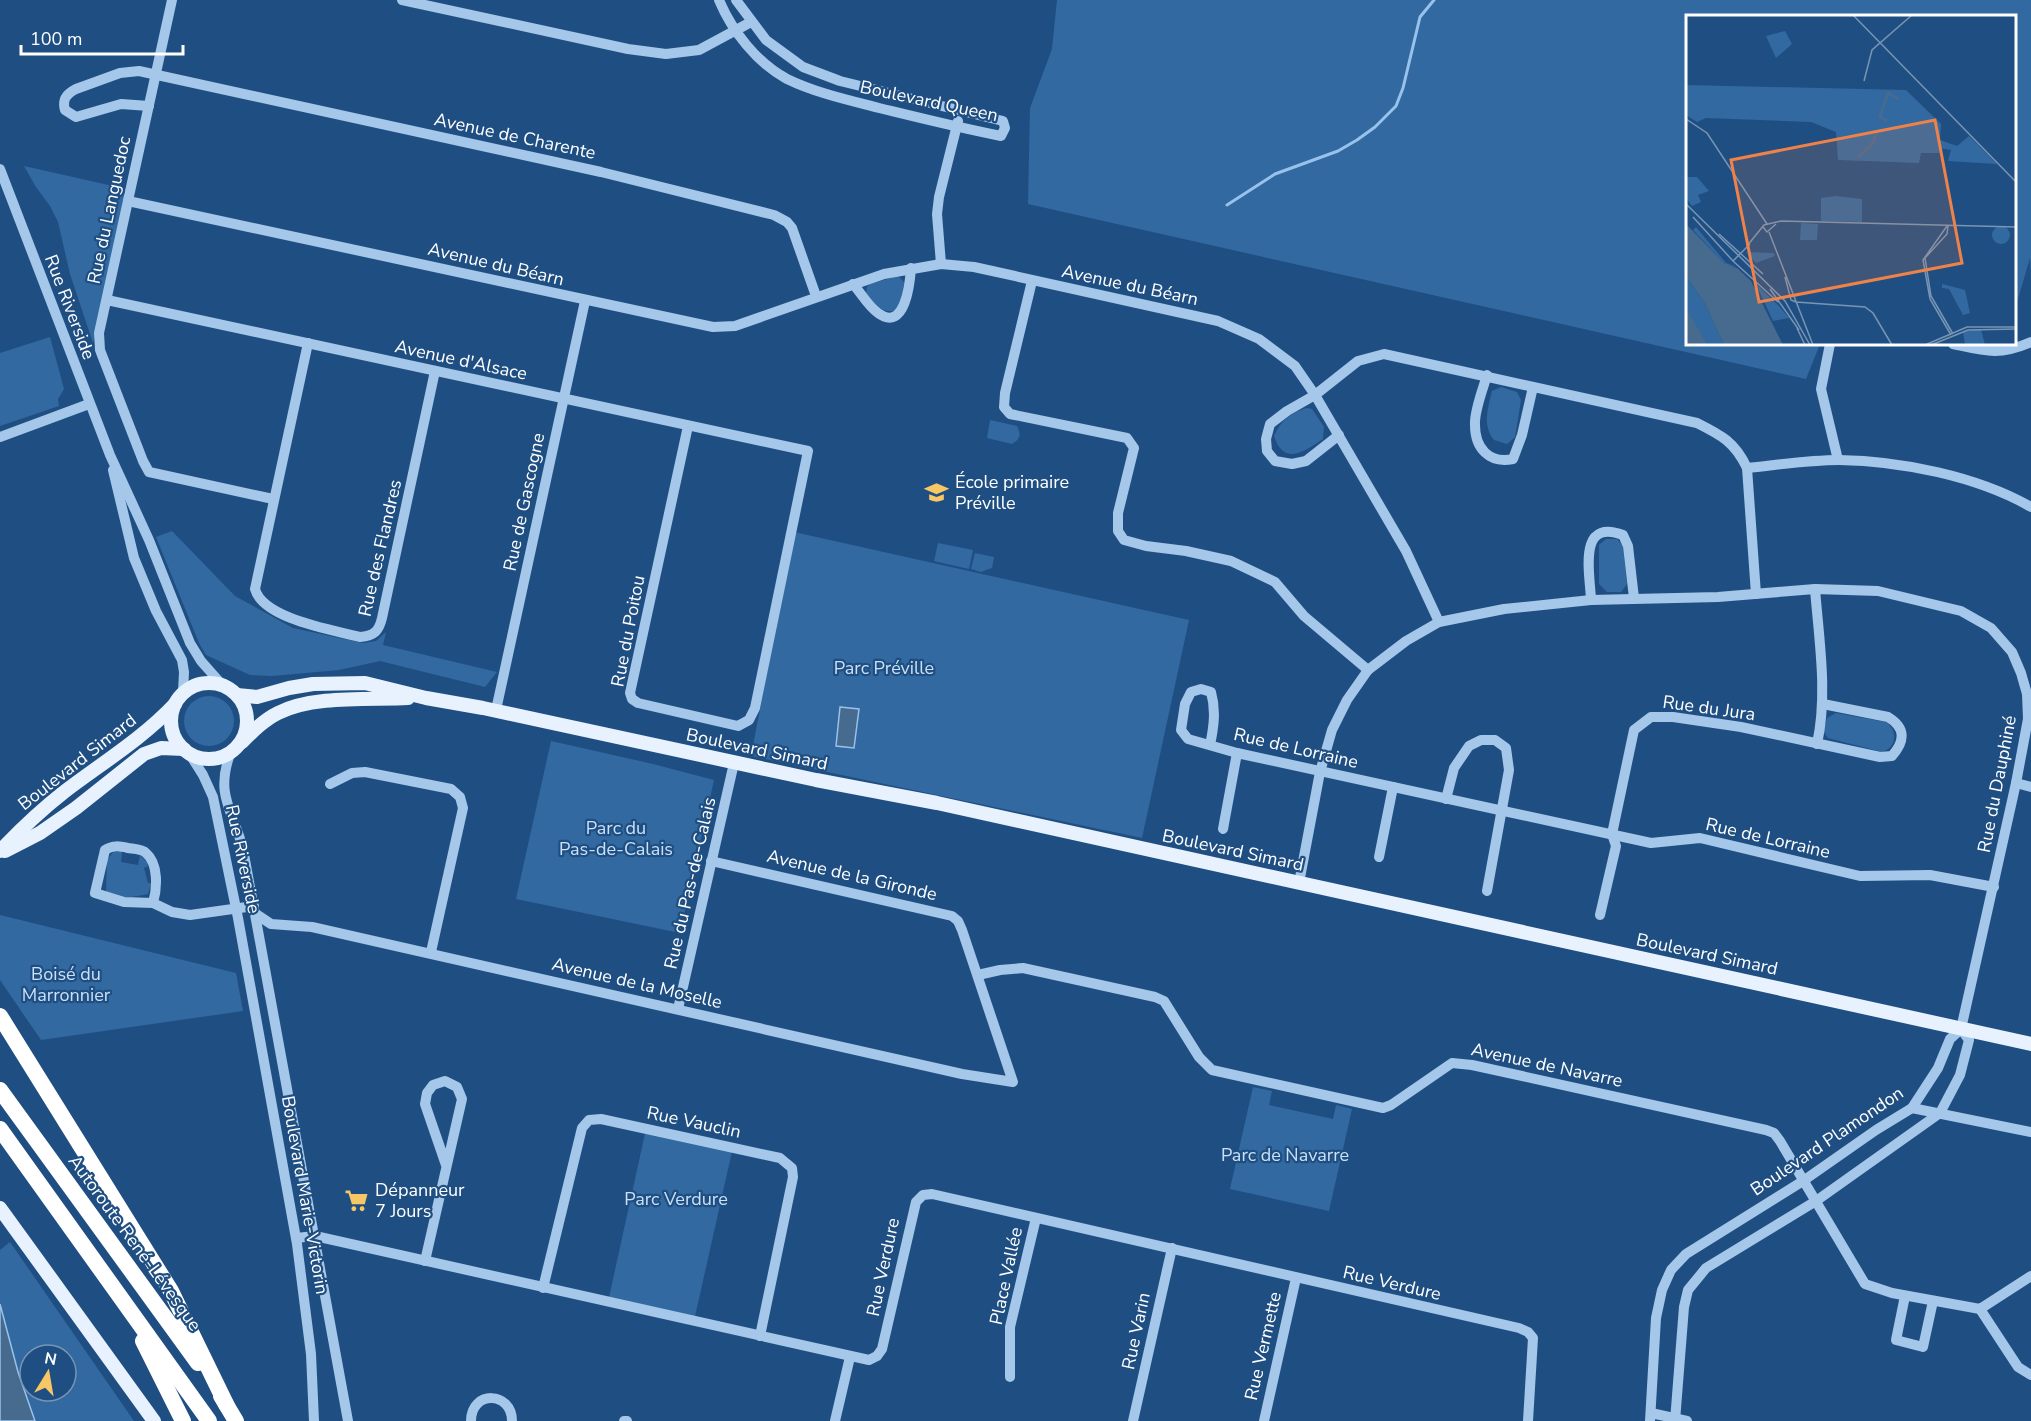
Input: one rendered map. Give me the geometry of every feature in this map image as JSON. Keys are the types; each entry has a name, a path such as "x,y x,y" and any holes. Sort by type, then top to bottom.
{"highway":[{"path":"0,1016 171,1291 227,1406"},
{"name":"Autoroute René-Lévesque","path":"0,1090 236,1421"},
{"path":"0,1130 209,1421"},
{"path":"121,1297 183,1421"}],"main road":[{"path":"211,683 224,687 237,695 243,703 246,716 245,730 234,750 223,758 210,760 186,751 176,741 172,728 173,712 180,697 192,686 211,683"},
{"name":"Boulevard Simard","path":"237,695 261,696 303,685 365,683 734,763 937,803 2031,1044"},
{"name":"Boulevard Simard","path":"0,852 30,820 150,729 180,697"},
{"name":"Boulevard Simard","path":"234,750 267,720 290,709 331,702 426,698"},
{"name":"Boulevard Simard","path":"0,852 40,833 144,754 161,748 186,751"},
{"path":"0,1209 154,1421"}],"street":[{"name":"Rue du Languedoc","path":"172,0 99,333 100,350 149,472 273,499"},
{"path":"402,0 628,49 666,54 699,50 751,22"},
{"name":"Boulevard Queen","path":"719,0 725,14 754,55 786,78 826,95 956,127 1001,136 1005,128 1003,121 840,81 803,67 766,40 736,0"},
{"path":"149,106 121,104 75,117 66,111 64,98 69,93 120,73 139,72 155,75"},
{"name":"Avenue de Charente","path":"155,75 601,172 774,215 787,222 792,228 816,296"},
{"path":"941,264 937,214 960,111"},
{"name":"Rue Riverside","path":"0,169 89,404 149,540 189,643 201,661 224,687"},
{"name":"Avenue du Béarn","path":"128,201 699,326 723,328 735,326 853,284 911,268 941,264 974,267 1218,321 1259,339 1294,366 1315,395 1406,551 1439,622"},
{"path":"853,284 875,311 882,315 895,316 905,304 911,268"},
{"path":"1032,281 1005,393 1004,407 1010,414 1127,438 1134,448 1118,513 1118,531 1124,540 1231,561 1275,582 1304,616 1368,670"},
{"name":"Avenue d'Alsace","path":"107,300 808,451"},
{"name":"Rue de Gascogne","path":"496,710 585,301"},
{"path":"1958,345 1987,351 2013,350 2031,342"},
{"name":"Rue des Flandres","path":"308,343 273,499 255,589 256,595 261,601 298,622 360,637 375,633 382,618 435,371"},
{"path":"1830,345 1821,389 1838,460"},
{"path":"1339,435 1306,460 1292,464 1275,461 1266,451 1270,424 1315,395 1358,361 1384,354 1697,423 1724,436 1740,453 1747,468 1756,594"},
{"path":"1487,375 1474,424 1477,442 1484,454 1501,461 1513,459 1522,435 1533,387"},
{"path":"0,437 89,404"},
{"name":"Rue du Poitou","path":"688,426 630,693 632,699 638,704 731,725 744,724 749,720 755,708 808,451"},
{"name":"Rue Riverside","path":"110,455 134,558 156,611 182,660 184,672 180,697"},
{"path":"1747,468 1838,460 1883,463 1959,478 2031,507"},
{"path":"1591,600 1589,544 1594,535 1610,530 1623,535 1628,546 1634,598"},
{"path":"1815,589 1823,704 1822,724 1817,744"},
{"name":"Rue du Dauphiné","path":"1299,883 1320,772 1332,730 1342,710 1368,670 1406,641 1439,622 1504,609 1591,600 1756,594 1815,589 1878,591 1961,611 1991,628 2012,652 2027,694 2028,719 2016,783 1961,1029"},
{"name":"Rue de Lorraine","path":"1210,745 1215,705 1210,692 1201,689 1191,692 1185,704 1181,729 1188,739 1237,753 1651,843 1700,838 1860,876 1930,875 1994,887"},
{"name":"Rue du Jura","path":"1600,915 1616,846 1612,834 1634,730 1651,717 1673,717 1741,727 1880,758 1892,756 1900,747 1902,732 1898,723 1888,717 1823,704"},
{"path":"1446,799 1454,768 1469,746 1482,740 1495,740 1506,748 1509,770 1487,891"},
{"name":"Rue Riverside","path":"234,750 224,777 224,788 240,837 268,981"},
{"name":"Rue Riverside","path":"186,751 203,775 213,797 248,977"},
{"path":"1223,829 1237,753"},
{"name":"Rue du Pas-de-Calais","path":"678,1010 734,763"},
{"path":"330,784 352,773 365,772 451,789 460,796 463,808 431,952"},
{"path":"2016,783 2031,787"},
{"path":"1379,857 1393,786"},
{"path":"153,903 156,880 149,856 142,851 116,846 105,850 95,893 124,902 153,903 172,912 190,915 236,909 255,910"},
{"name":"Avenue de la Gironde","path":"711,861 952,916 958,921 962,930 1013,1082"},
{"name":"Avenue de la Moselle","path":"255,910 268,923 312,927 431,952 962,1074 1013,1082"},
{"name":"Avenue de Navarre","path":"978,975 1023,968 1155,996 1164,1001 1198,1057 1212,1070 1383,1108 1391,1105 1452,1063 1472,1065 1766,1130 1774,1133 1780,1141 1865,1284 1872,1288 1905,1296 1980,1309"},
{"name":"Boulevard Marie-Victorin","path":"248,977 296,1238 311,1354 314,1421"},
{"name":"Boulevard Marie-Victorin","path":"268,981 348,1421"},
{"path":"1675,1420 1684,1307 1688,1290 1706,1268 1816,1201 1940,1113 1960,1075 1969,1040 1961,1029"},
{"name":"Boulevard Plamondon","path":"1650,1417 1656,1318 1662,1290 1671,1270 1686,1254 1803,1181 1912,1108 1938,1068 1950,1039 1961,1029"},
{"path":"425,1261 462,1099 457,1087 445,1081 433,1085 427,1093 425,1104 446,1165"},
{"path":"1912,1108 2031,1132"},
{"name":"Rue Vauclin","path":"543,1288 582,1128 589,1120 601,1119 733,1147 780,1158 792,1168 794,1176 760,1336"},
{"name":"Rue Verdure","path":"296,1238 315,1236 869,1360 877,1356 882,1349 915,1202 923,1195 932,1194 1520,1328 1533,1338 1534,1346 1528,1421"},
{"name":"Place Vallée","path":"1010,1377 1010,1327 1036,1218"},
{"name":"Rue Varin","path":"1133,1421 1172,1248"},
{"path":"2031,1276 1980,1309 2018,1367 2031,1376"},
{"name":"Rue Vermette","path":"1264,1421 1296,1278"},
{"path":"1905,1296 1896,1340 1923,1347 1933,1301"},
{"path":"835,1421 850,1357"},
{"path":"471,1421 475,1405 487,1398 494,1398 506,1404 510,1409 512,1421"},
{"path":"1650,1417 1687,1421"}],"green space":[{"path":"1057,0 2031,0 2031,278 2030,258 2016,306 2016,15 1686,15 1686,345 1820,345 1806,379 1028,204 1030,108 1052,49"},
{"path":"24,166 126,189 93,343 70,274 58,222"},
{"path":"898,276 904,282 903,300 894,311 881,309 866,293 867,287 870,284"},
{"path":"50,337 64,389 58,399 59,406 0,426 0,353"},
{"path":"1501,387 1517,392 1521,400 1515,437 1507,444 1494,440 1487,422 1492,391"},
{"path":"1307,408 1312,409 1324,427 1323,439 1296,454 1289,454 1278,446 1274,436 1283,422 1291,415"},
{"path":"990,420 1017,426 1019,438 1012,444 987,438"},
{"path":"172,531 235,596 293,628 363,643 376,641 386,632 383,645 497,672 485,687 380,661 339,670 272,676 250,675 206,655 199,643 156,537"},
{"name":"Parc Préville","path":"794,532 1189,620 1142,838 751,756"},
{"path":"1606,539 1617,539 1623,546 1627,584 1621,592 1607,592 1599,584 1599,545"},
{"path":"938,543 973,550 969,569 934,561"},
{"path":"975,553 994,557 992,568 981,572 971,569"},
{"path":"204,696 214,696 227,703 234,716 234,726 227,739 214,746 204,746 195,742 188,735 184,726 184,716 188,707 195,700"},
{"path":"1836,713 1886,722 1893,730 1893,743 1882,752 1828,738 1823,731 1827,718"},
{"name":"Parc du Pas-de-Calais","path":"551,741 714,780 680,933 516,899"},
{"path":"114,851 122,852 121,862 138,865 140,855 147,862 148,866 144,868 148,883 151,883 148,894 121,897 106,891 107,860"},
{"name":"Boisé du Marronnier","path":"0,915 236,973 243,1011 41,1040 0,980"},
{"name":"Parc de Navarre","path":"1253,1087 1272,1091 1269,1105 1333,1119 1336,1105 1352,1109 1329,1211 1230,1189"},
{"name":"Parc Verdure","path":"646,1129 733,1147 694,1321 608,1302"},
{"path":"10,1242 134,1421 35,1421 29,1403 78,1403 78,1343 18,1343 18,1372 0,1304 0,1250"}],"shaded area":[{"path":"840,707 859,709 854,748 836,746"},
{"path":"0,1304 18,1372 18,1403 29,1403 35,1421 0,1421"}],"waterway":[{"path":"1227,205 1275,174 1338,151 1375,127 1396,106 1403,88 1420,17 1434,0"}],"place":[{"name":"École primaire Préville","path":"937,492"},
{"name":"Dépanneur 7 Jours","path":"357,1200"}]}
